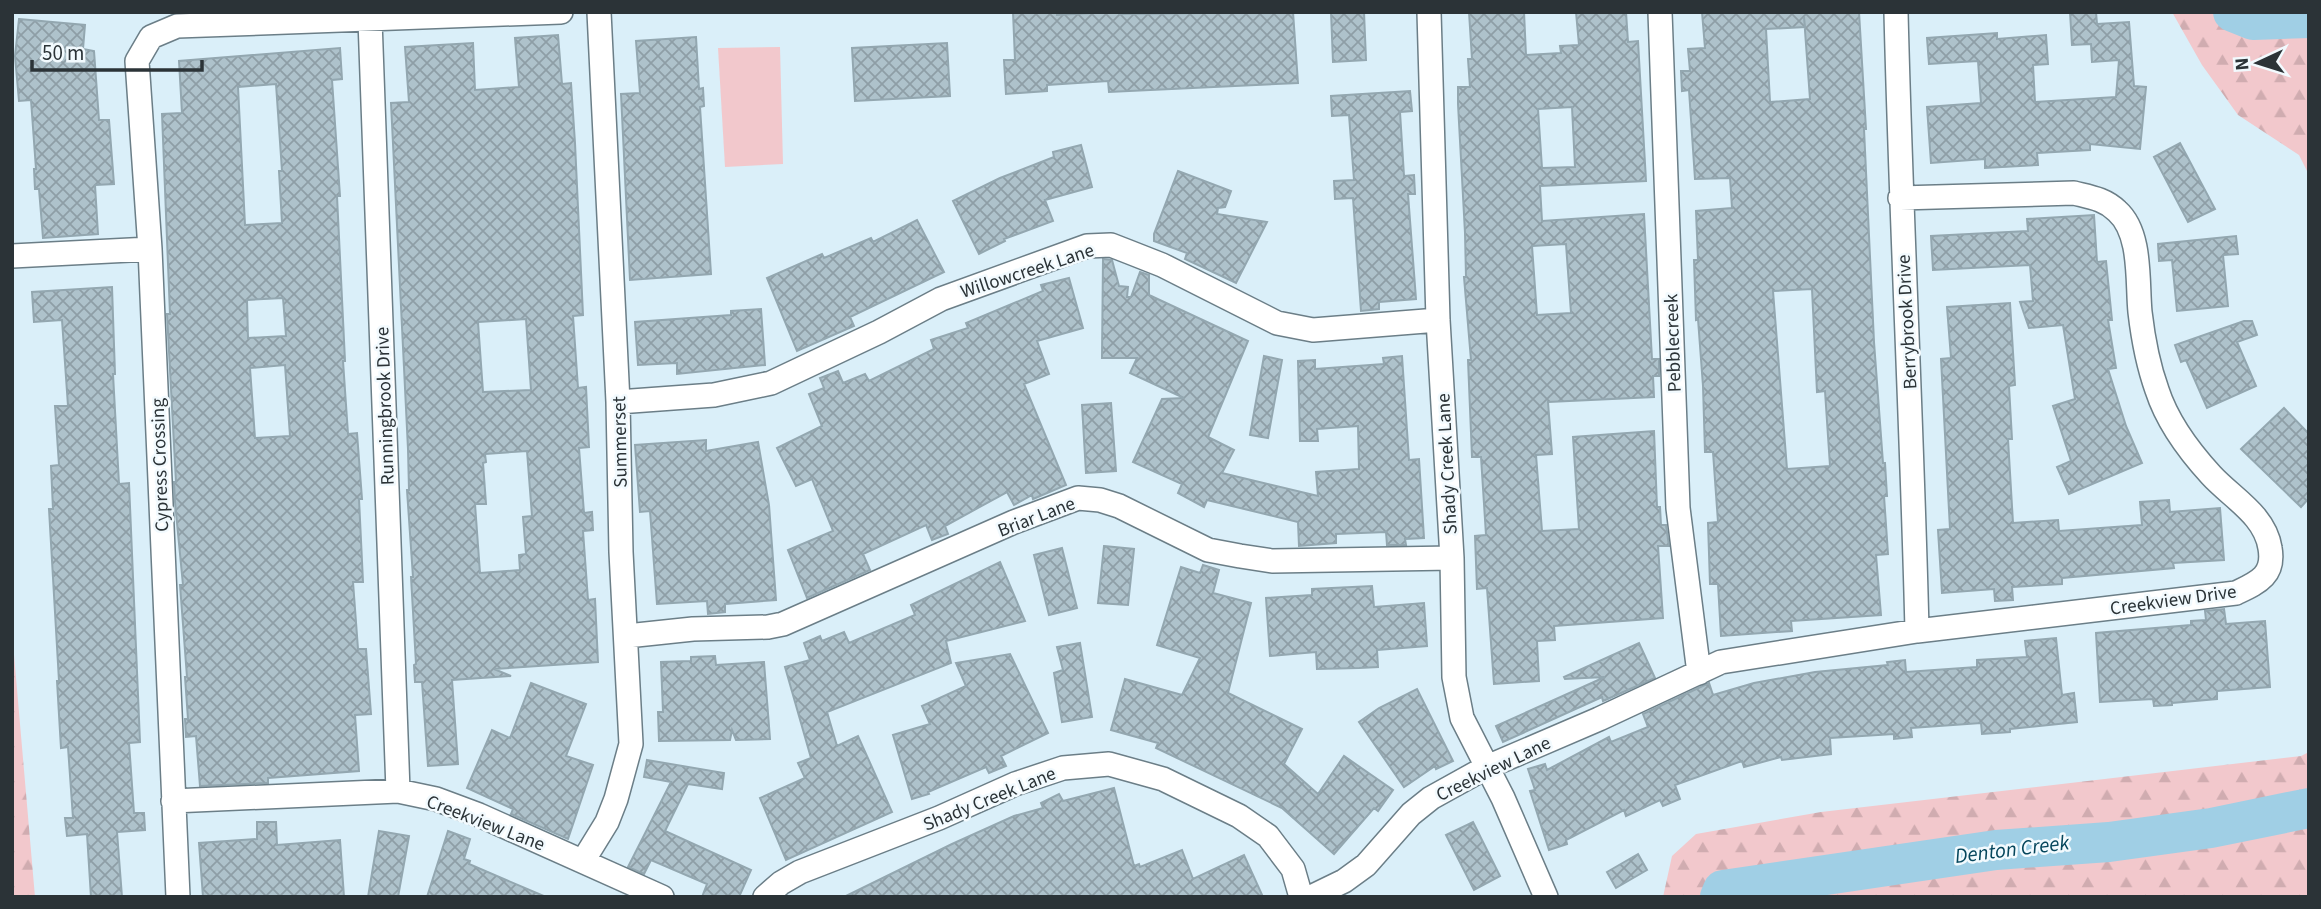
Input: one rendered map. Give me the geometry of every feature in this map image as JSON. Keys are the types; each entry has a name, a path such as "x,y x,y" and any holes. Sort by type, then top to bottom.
{"street":[{"path":"370,20 561,12"},
{"name":"Summerset","path":"583,861 607,822 631,744 599,12"},
{"name":"Shady Creek Lane","path":"1429,12 1438,320 1452,558 1454,677 1462,718 1531,858 1546,897"},
{"name":"Pebblecreek","path":"1660,12 1678,508 1699,673"},
{"name":"Berrybrook Drive","path":"1896,12 1900,198 1913,471 1917,631"},
{"name":"Cypress Crossing","path":"178,897 149,248 137,61 151,37 177,26 370,20"},
{"name":"Runningbrook Drive","path":"370,20 398,791"},
{"name":"Creekview Drive","path":"1699,673 1721,662 1917,631 2236,593 2260,581 2270,567 2271,553 2262,523 2211,474 2187,445 2157,392 2142,326 2137,260 2127,222 2117,210 2100,199 2074,193 1900,198"},
{"name":"Willowcreek Lane","path":"618,402 714,396 771,383 879,332 941,299 1087,246 1111,245 1162,265 1277,323 1313,330 1438,320"},
{"path":"12,257 149,248"},
{"name":"Briar Lane","path":"627,636 783,624 825,608 1014,522 1079,498 1100,500 1119,506 1208,550 1261,559 1452,558"},
{"name":"Creekview Lane","path":"1311,897 1345,881 1366,865 1411,814 1431,798 1487,767 1699,673"},
{"name":"Shady Creek Lane","path":"765,897 800,872 939,818 1015,784 1063,768 1110,764 1163,779 1239,816 1268,836 1293,869 1301,897"},
{"name":"Creekview Lane","path":"173,801 398,791 436,799 479,814 662,897"}],"green space":[{"path":"2172,12 2309,12 2309,175 2299,155 2238,115 2202,65"},
{"path":"780,47 783,164 725,167 718,48"},
{"path":"13,643 35,897 12,897"},
{"path":"2309,752 2309,897 1663,897 1672,856 1696,834 1821,812 2301,756"}],"building":[{"path":"1013,12 1057,12 1057,15 1111,12 1293,12 1298,83 1109,92 1108,81 1047,85 1047,91 1006,94 1004,60 1015,60"},
{"path":"1331,12 1364,12 1366,60 1333,62"},
{"path":"1469,12 1524,12 1526,55 1561,53 1560,46 1579,45 1576,12 1626,12 1628,42 1638,41 1646,181 1540,186 1542,221 1644,214 1652,359 1659,359 1659,376 1653,376 1654,397 1548,402 1552,454 1536,455 1542,531 1579,529 1573,437 1654,431 1657,507 1660,507 1661,525 1666,525 1669,546 1658,546 1663,618 1554,626 1555,640 1537,641 1539,681 1494,684 1487,588 1477,589 1475,536 1486,535 1481,457 1472,457 1468,360 1471,360 1464,277 1465,233 1458,104 1458,87 1470,87 1468,59 1472,59","holes":["1572,107 1575,167 1542,168 1538,109","1566,244 1571,313 1537,315 1532,246"]},
{"path":"1702,12 1859,12 1874,342 1887,496 1884,496 1888,554 1876,555 1881,615 1791,621 1792,631 1721,636 1718,584 1710,584 1708,523 1718,522 1713,452 1705,452 1694,260 1698,260 1696,211 1732,208 1730,178 1695,179 1689,90 1682,91 1681,71 1690,71 1688,49 1705,48","holes":["1805,27 1810,99 1770,102 1766,29","1812,289 1817,392 1825,391 1830,466 1787,469 1773,291"]},
{"path":"2070,12 2096,12 2097,24 2129,22 2134,86 2146,87 2140,149 2090,144 2090,150 2037,153 2038,165 1985,168 1985,159 1931,163 1927,107 1981,103 1978,61 1929,64 1927,38 1997,33 1997,39 2046,35 2048,64 2033,65 2035,102 2116,97 2119,60 2092,62 2091,44 2072,45"},
{"path":"19,19 85,25 83,49 94,51 99,120 109,120 114,184 95,185 98,234 43,238 39,189 35,189 31,100 19,101 15,56"},
{"path":"558,35 562,84 571,83 583,315 573,316 578,388 586,387 589,447 579,448 584,513 592,512 593,530 583,531 588,600 595,599 598,662 494,669 511,676 452,680 458,764 428,766 422,682 415,682 414,665 413,577 407,490 408,449 391,103 409,102 405,47 473,43 475,90 519,87 515,38","holes":["526,319 531,390 483,392 478,322","527,451 532,516 523,517 526,554 519,555 520,570 480,573 475,504 486,504 483,463 486,462 485,454"]},
{"path":"696,37 699,89 703,88 704,106 700,107 711,274 630,280 621,94 640,93 636,41"},
{"path":"947,43 950,96 855,101 852,48"},
{"path":"340,48 342,79 332,80 340,196 337,196 343,361 348,434 357,433 362,499 359,499 363,582 353,582 358,649 366,649 371,714 355,715 359,771 268,778 268,783 200,786 196,736 186,737 187,677 180,585 183,585 174,482 162,114 182,113 179,61","holes":["276,84 282,171 279,171 282,223 245,225 238,87","283,298 286,336 248,338 247,300","285,365 290,436 255,438 250,368"]},
{"path":"1410,91 1412,111 1400,112 1404,176 1414,175 1415,194 1408,194 1416,299 1379,302 1379,309 1361,311 1353,198 1335,199 1334,181 1354,180 1349,115 1332,116 1331,96"},
{"path":"2180,143 2215,209 2188,222 2154,157"},
{"path":"1081,145 1092,187 1045,200 1053,221 1004,239 1005,241 979,254 953,201 1000,178 1054,157 1053,152"},
{"path":"1178,171 1231,191 1225,207 1218,208 1217,214 1267,222 1236,283 1185,259 1187,253 1154,241 1154,234"},
{"path":"2094,215 2097,262 2106,261 2112,320 2108,320 2116,368 2108,369 2126,426 2142,463 2069,494 2057,467 2071,461 2053,406 2075,399 2063,325 2029,328 2020,302 2033,301 2030,265 1933,270 1931,236 2028,231 2027,219"},
{"path":"917,220 944,272 850,317 854,326 797,351 767,278 822,254 824,258 871,238 873,242"},
{"path":"2236,236 2238,254 2223,255 2228,306 2177,311 2172,260 2159,261 2158,244"},
{"path":"1103,259 1112,260 1119,286 1128,287 1127,297 1131,297 1140,272 1149,275 1149,295 1248,341 1208,437 1234,450 1222,473 1318,496 1316,472 1359,469 1358,426 1317,429 1318,441 1300,441 1298,361 1315,360 1315,369 1384,364 1383,358 1402,356 1409,460 1419,459 1424,538 1405,539 1406,545 1387,545 1386,532 1336,534 1336,543 1299,546 1298,522 1207,500 1204,507 1178,493 1182,484 1133,462 1162,399 1184,398 1130,373 1137,358 1102,358"},
{"path":"1069,278 1083,328 1037,341 1049,374 1024,384 1066,485 1033,499 1032,495 1014,505 1007,492 945,526 948,534 932,540 926,525 863,554 870,570 807,598 788,550 833,531 812,479 796,486 777,448 822,426 809,394 824,388 820,378 838,371 843,383 865,374 869,381 934,349 931,340 968,328 966,323 1043,291 1041,285"},
{"path":"112,287 119,484 129,483 140,742 129,743 134,813 144,813 145,830 117,832 122,897 91,897 87,834 67,836 65,818 73,818 68,747 61,748 57,681 49,509 53,509 51,466 59,465 55,406 68,406 62,320 34,322 32,292"},
{"path":"2010,303 2015,385 2009,386 2012,439 2008,439 2013,523 2058,520 2059,531 2142,525 2140,502 2169,500 2170,512 2220,508 2224,560 2173,563 2174,568 2062,578 2062,584 2012,587 2013,600 1995,601 1994,589 1942,593 1938,530 1950,529 1941,359 1951,358 1947,307"},
{"path":"761,309 765,365 677,374 677,363 638,365 635,322 731,315 731,311"},
{"path":"2244,321 2252,321 2257,335 2237,342 2256,386 2207,408 2186,360 2181,362 2175,345"},
{"path":"1264,356 1282,360 1268,438 1250,435"},
{"path":"1111,403 1116,471 1086,473 1082,405"},
{"path":"2284,408 2309,434 2309,498 2301,507 2241,449"},
{"path":"706,440 706,451 758,442 769,505 776,600 725,604 725,612 708,614 707,601 657,604 650,511 640,512 635,445"},
{"path":"1104,546 1134,549 1128,605 1098,603"},
{"path":"1062,548 1077,608 1049,615 1034,555"},
{"path":"1000,562 1025,621 946,641 951,663 827,712 837,746 858,736 892,812 786,860 760,798 805,778 798,763 811,758 785,667 810,660 804,643 820,636 822,641 844,632 849,643 915,615 911,605"},
{"path":"1203,565 1219,570 1213,593 1251,603 1228,693 1302,729 1284,764 1318,794 1344,756 1393,790 1378,811 1374,808 1334,854 1282,808 1156,748 1158,743 1111,730 1125,679 1182,695 1200,658 1157,645 1181,567 1200,573"},
{"path":"1372,586 1374,607 1424,603 1427,646 1377,650 1378,667 1317,669 1316,652 1270,656 1266,598 1312,595 1312,589"},
{"path":"2224,609 2226,624 2265,621 2270,687 2217,691 2217,699 2172,705 2154,706 2153,699 2100,702 2096,633 2191,625 2191,621 2206,620 2205,611"},
{"path":"2056,638 2062,695 2074,693 2077,722 1982,734 1981,723 1911,728 1912,737 1894,739 1894,734 1830,738 1831,754 1782,760 1781,757 1744,767 1742,761 1675,785 1680,799 1663,806 1660,800 1626,816 1624,810 1566,840 1567,844 1549,850 1530,791 1535,790 1528,769 1545,764 1547,770 1609,737 1611,742 1648,727 1643,714 1709,683 1713,695 1754,683 1815,672 1888,665 1887,662 1905,660 1906,672 1977,667 1977,660 2027,657 2025,641"},
{"path":"1080,643 1092,717 1062,722 1054,673 1063,670 1057,647"},
{"path":"1639,643 1655,678 1603,701 1602,697 1503,742 1496,726 1605,677 1564,677"},
{"path":"1010,654 1048,733 1001,756 1006,766 989,773 986,767 928,792 929,794 912,799 893,735 930,724 922,706 966,686 956,663"},
{"path":"715,656 716,665 764,662 770,739 736,740 732,730 730,740 659,741 658,712 663,712 661,662 691,661 691,657"},
{"path":"531,683 586,704 566,756 593,765 568,839 511,814 513,809 467,788 492,730 510,738"},
{"path":"1417,689 1453,761 1436,769 1435,766 1404,787 1359,722 1379,708"},
{"path":"647,760 724,773 722,789 688,784 665,831 751,870 739,897 702,897 707,884 651,860 644,874 628,867 671,782 644,777"},
{"path":"1114,788 1134,866 1139,864 1140,867 1182,850 1193,879 1244,855 1263,897 844,897 1014,816 1043,808 1041,803 1059,794 1063,801"},
{"path":"257,822 276,822 277,845 340,840 344,897 203,897 199,843 257,839"},
{"path":"1473,822 1500,876 1474,890 1446,835"},
{"path":"379,831 409,836 398,897 368,897"},
{"path":"448,831 470,839 464,859 470,861 469,864 546,897 427,897"},
{"path":"1638,854 1647,870 1616,888 1607,872"}],"waterway":[{"name":"Denton Creek","path":"2233,12 2253,20 2309,18"},
{"name":"Denton Creek","path":"1720,897 1723,890 1996,850 2109,842 2211,828 2309,808"}]}
